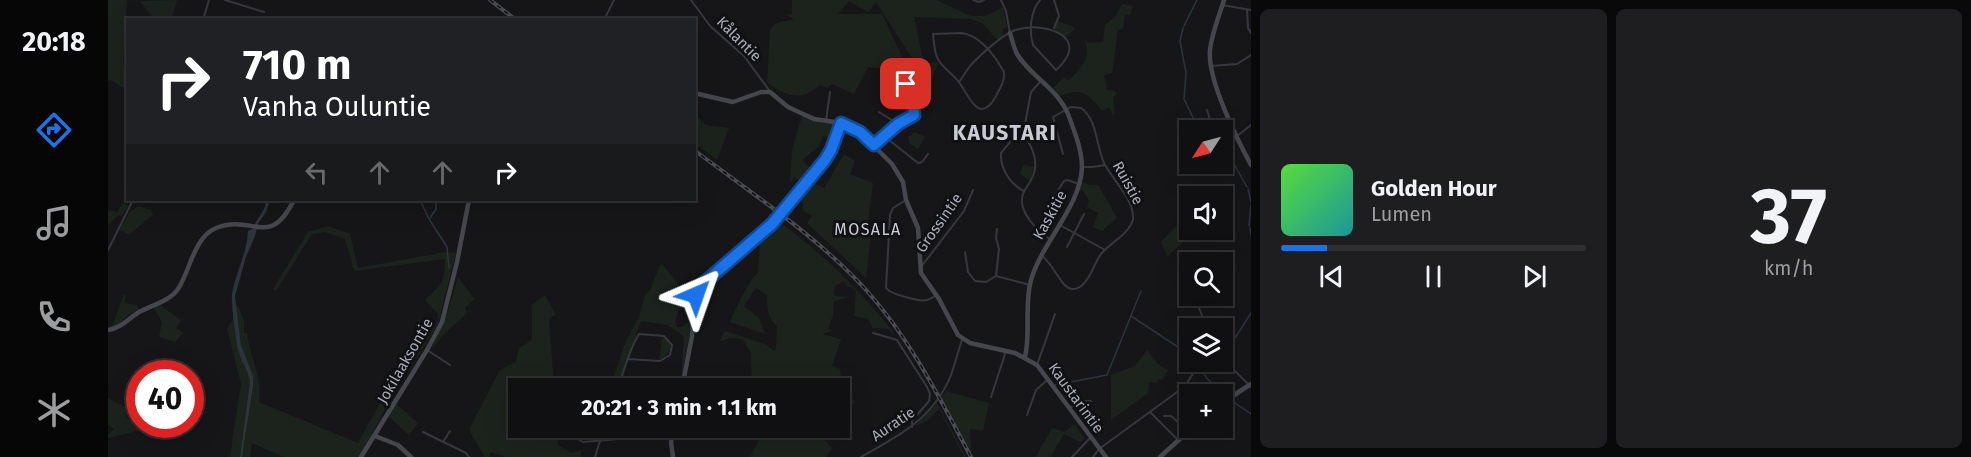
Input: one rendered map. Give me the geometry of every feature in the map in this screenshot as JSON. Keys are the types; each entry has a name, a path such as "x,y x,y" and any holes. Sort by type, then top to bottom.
{"street":[{"path":"204,18 210,0"},
{"path":"225,0 264,12"},
{"path":"605,18 614,0"},
{"name":"Kålantie","path":"691,0 710,26 744,56 770,93"},
{"path":"973,0 979,2 984,0"},
{"path":"1001,0 1006,11 1010,33"},
{"path":"960,82 969,67 1010,33 1031,28 1053,28 1068,41 1070,49 1068,57 1056,70 1033,45 1031,28 1033,11 1040,0"},
{"path":"1053,28 1059,16 1054,0"},
{"path":"1229,120 1211,66 1210,51 1223,3 1249,10 1248,28 1251,33"},
{"name":"Kaskitie","path":"1010,33 1018,56 1056,96 1065,110 1078,146 1082,166 1079,184 1041,255 1030,285 1029,337 1024,357"},
{"path":"933,34 972,35 988,51 1002,69 1004,79 992,103 984,109 976,107 960,82 938,59 933,34"},
{"path":"1211,66 1238,64 1251,55"},
{"path":"1024,191 1011,182 1001,159 1004,148 1022,130 1027,119 1031,92 1042,80"},
{"path":"874,145 898,124 914,115 913,101 906,84"},
{"path":"696,93 733,102 761,92 770,93 788,107 814,119 841,123 860,132 897,171 903,182 906,200 918,228 924,279 962,339"},
{"path":"826,121 830,92"},
{"name":"Ruistie","path":"1041,255 1050,262 1063,284 1074,290 1080,288 1105,250 1130,227 1134,215 1105,165 1088,115 1084,110 1076,107 1065,110"},
{"path":"1063,154 1052,118 1065,110"},
{"path":"1207,110 1210,120"},
{"path":"879,112 898,124"},
{"path":"684,378 692,336 696,291 782,213 825,160 841,123"},
{"path":"1235,135 1251,125"},
{"path":"1022,130 1029,143 1035,166 1034,174 1024,191 1022,204 1038,231 1050,239"},
{"path":"1233,130 1251,165"},
{"path":"884,136 918,163 922,162 928,154"},
{"path":"1082,166 1105,165"},
{"path":"1047,208 1064,181 1079,184"},
{"name":"Grossintie","path":"921,267 964,211 973,190"},
{"path":"906,200 893,208 890,215 887,290 893,294 922,300 928,300 936,295"},
{"path":"108,250 132,201"},
{"path":"108,330 118,328 136,314 173,295 199,246 213,229 228,225 270,227 282,220 293,201"},
{"name":"Jokilaaksontie","path":"361,457 428,350 445,314 469,201"},
{"path":"1067,247 1084,214"},
{"path":"1059,224 1105,250"},
{"path":"996,276 999,249 996,238 997,229"},
{"path":"965,252 968,272 972,279 982,282 996,276 1030,285"},
{"path":"1036,365 1055,314"},
{"path":"873,333 897,340 928,390 930,399 912,421 912,427"},
{"path":"621,378 628,359 639,334 664,336 672,345 670,355 662,361 628,359"},
{"name":"Kaustarintie","path":"962,339 1024,357 1036,365 1049,379 1106,457"},
{"name":"Auratie","path":"861,457 912,427 931,409 952,373 962,339"},
{"path":"428,350 450,365"},
{"path":"991,397 1006,351"},
{"path":"1233,368 1251,385 1233,396"},
{"path":"1027,415 1036,390 1049,379"},
{"path":"1093,457 1099,449 1179,391"},
{"path":"1070,409 1077,401 1091,401"},
{"path":"1150,412 1178,440 1160,457"},
{"path":"1164,416 1171,416 1179,421"},
{"path":"443,442 450,431"},
{"path":"423,432 466,453 469,457"},
{"path":"375,436 398,445 411,457"},
{"path":"576,438 579,441 632,438"},
{"path":"595,457 599,438"},
{"path":"672,438 673,457"},
{"path":"1072,457 1090,438"}],"shaded area":[{"path":"108,0 127,0 123,62 126,88 111,80 108,81"},
{"path":"177,0 172,18 154,18 139,1"},
{"path":"792,0 936,0 971,16 986,16 1003,7 1007,27 1003,29 1002,37 998,40 982,23 971,19 914,17 924,64 938,62 930,86 876,2 868,12 849,1 838,14 882,14 904,61 888,69 868,67 854,94 832,84 827,88 820,85 799,96 774,88 767,82 770,30 777,23 794,20 787,15 792,14"},
{"path":"1122,4 1133,6 1130,15 1125,14 1123,29 1118,30 1112,73 1104,75 1107,90 1115,91 1117,94 1113,97 1115,115 1113,115 1109,107 1102,111 1089,96 1074,92 1060,96 1053,88 1064,77 1068,81 1084,63 1087,53 1085,40 1089,43 1103,42 1105,25 1115,17"},
{"path":"1058,21 1075,29 1065,38 1053,28"},
{"path":"696,116 706,125 729,128 717,160 696,144"},
{"path":"802,116 839,124 834,138 823,136 818,147 802,160 813,171 802,186 802,182 794,177 792,182 790,180 792,149"},
{"path":"915,132 925,137 918,149 910,144 908,137"},
{"path":"844,154 855,161 850,174 873,183 868,222 872,223 866,278 807,223 812,216 803,211 803,204 798,198 810,181 824,188"},
{"path":"1023,165 1035,167 1030,181 1020,174"},
{"path":"1080,181 1098,185 1117,218 1102,231 1093,227 1098,213 1087,207 1089,200 1083,191 1078,189"},
{"path":"266,201 270,201 258,224 235,296 241,345 253,376 242,457 240,457 250,381 238,350 232,294 246,247 248,231 252,229 265,207"},
{"path":"123,203 128,206 121,217 119,215 108,224 108,210 117,212"},
{"path":"138,206 151,210 153,215 129,235 120,230 130,212"},
{"path":"780,222 841,274 895,334 888,329 873,328 868,319 854,316 856,291 847,287 844,281 835,286 833,292 835,296 848,297 834,301 833,315 828,329 832,331 822,334 841,339 832,366 840,369 841,378 752,378 751,353 742,339 731,338 720,341 725,331 767,345 774,351 776,349 777,326 769,316 767,295 756,288 744,306 759,318 765,334 730,322 747,288 758,273 760,239"},
{"path":"1179,223 1179,240 1185,240 1167,257 1161,242"},
{"path":"328,226 350,234 358,268 445,252 456,253 438,324 385,409 360,457 284,457 252,443 250,457 242,457 253,376 241,345 236,306 244,321 244,333 247,333 257,375 259,402 358,443 393,379 438,320 438,314 425,300 441,282 445,259 354,271 345,239 325,232 312,234 276,291 273,289 308,232"},
{"path":"661,263 692,301 688,312 679,309 675,321 677,327 682,327 688,322 691,326 682,378 684,337 668,325 641,321 621,378 613,378 626,341 639,317 645,295 650,290"},
{"path":"458,277 474,299 465,308 467,313 442,336 431,350 449,308"},
{"path":"124,294 125,303 137,305 139,309 112,327"},
{"path":"545,295 556,315 549,320 553,378 508,378 508,438 557,438 558,445 571,453 581,450 581,457 506,457 491,452 489,457 485,457 469,430 499,371 516,362 519,348 532,340 532,305"},
{"path":"161,306 181,320 176,328 183,333 175,342 159,337 162,322 154,308"},
{"path":"234,318 238,352 249,372 250,381 240,457 230,457 241,384 227,328"},
{"path":"662,337 669,342 670,349 659,360"},
{"path":"1147,350 1158,364 1168,370 1162,380 1159,379 1156,383 1149,382 1148,393 1111,420 1111,375 1135,366"},
{"path":"946,391 989,403 983,431 970,429 973,457 941,399"},
{"path":"850,396 855,402 850,407"},
{"path":"108,398 126,407 126,434 108,438 114,429 108,425"},
{"path":"937,403 966,457 939,409 927,421 914,427"},
{"path":"396,404 418,423 409,435 388,416"},
{"path":"1074,424 1085,439 1080,442 1064,434 1050,457 1036,457 1052,428 1065,432"},
{"path":"760,438 823,438 832,448 826,457 750,457"}],"waterway":[{"path":"1194,120 1184,99 1186,73 1180,41 1183,28 1197,0"},
{"path":"1233,163 1247,187"},
{"path":"1248,189 1251,202"},
{"path":"420,201 447,247 449,268"},
{"path":"430,218 436,209 436,201"},
{"path":"1249,226 1251,205"},
{"path":"1250,228 1251,235"},
{"path":"1055,385 1107,375 1141,291"},
{"path":"1233,340 1251,313"},
{"path":"1131,316 1179,348"},
{"path":"1203,372 1212,384"},
{"path":"1233,402 1251,414"}],"railway":[{"path":"490,0 513,18"},
{"path":"696,151 806,234 867,291 911,350 971,457"}],"district":[{"name":"KAUSTARI","path":"1005,133"},
{"name":"MOSALA","path":"868,229"}],"route":[{"path":"696,295 698,288 782,213 825,160 841,123 865,135 874,145 886,133 914,115 913,101 906,84"}]}
